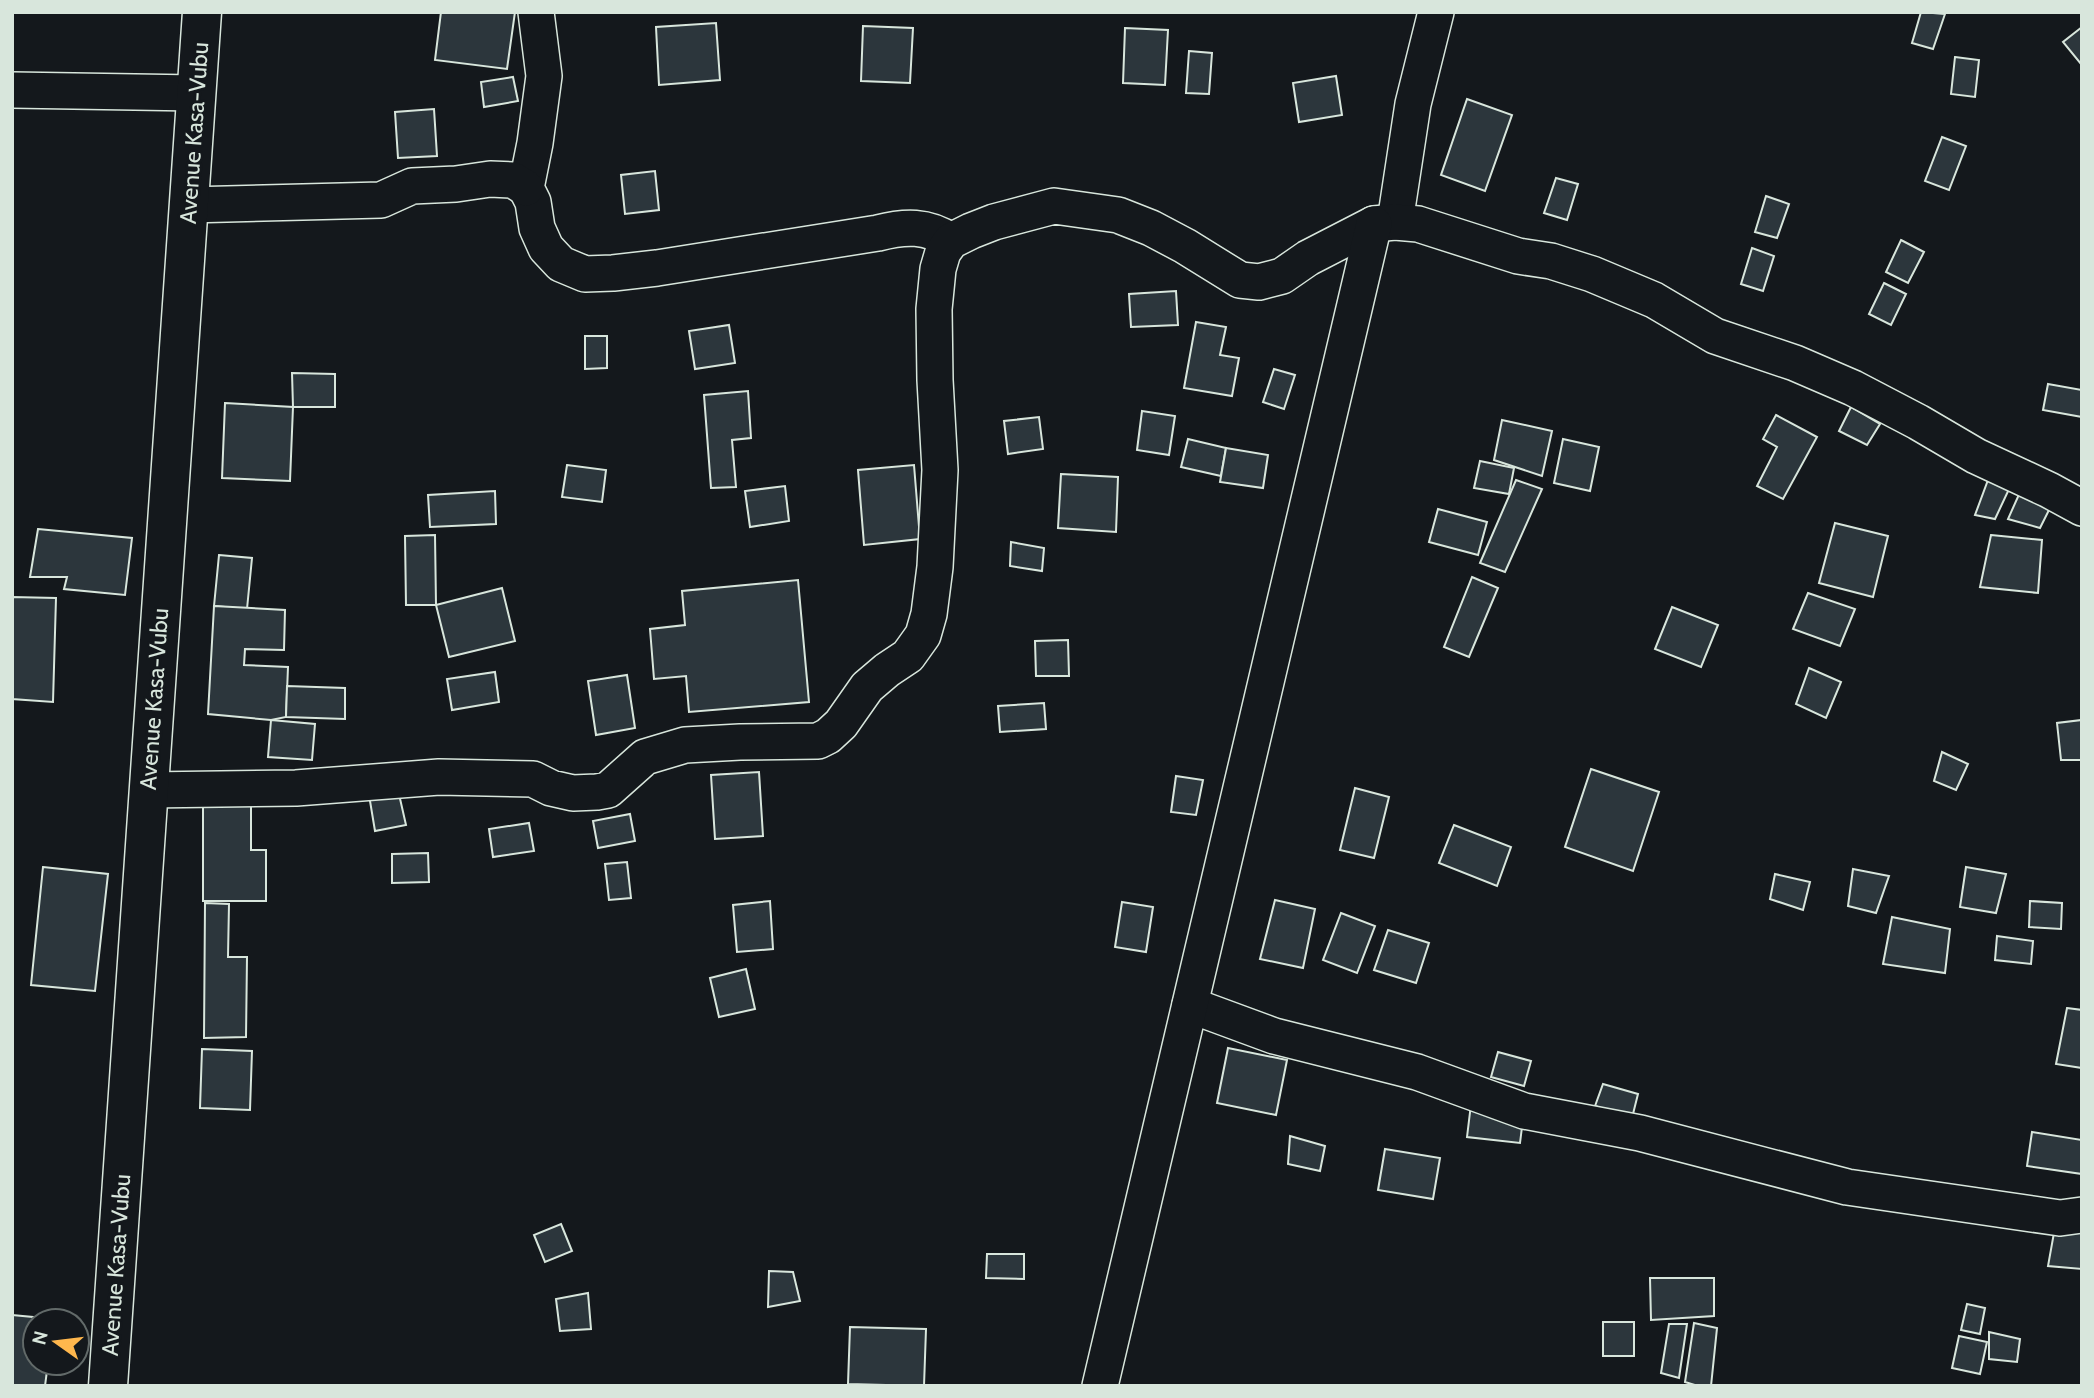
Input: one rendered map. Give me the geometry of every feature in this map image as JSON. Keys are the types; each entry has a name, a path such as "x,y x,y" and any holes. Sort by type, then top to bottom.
{"highway":[{"name":"Avenue Kasa-Vubu","path":"108,1386 202,12"}],"street":[{"path":"526,188 544,76 536,12"},
{"path":"1100,1386 1189,1005 1436,12"},
{"path":"12,90 196,93"},
{"path":"188,205 381,200 412,186 490,179 513,180 526,188 533,202 537,228 546,248 561,264 585,274 657,268 899,228 919,228 939,233 951,241"},
{"path":"148,790 296,788 439,777 533,779 551,788 573,793 597,792 608,790 645,757 685,746 818,741 828,736 841,724 867,687 908,656 923,635 929,614 935,567 940,470 934,309 938,269 943,252 951,241 994,222 1054,206 1118,215 1151,228 1240,280 1259,282 1282,276 1308,258 1384,223 1418,224 1518,256 1551,261 1592,274 1654,300 1715,336 1795,363 1853,388 1976,456 2082,508"},
{"path":"1189,1005 1274,1036 1418,1072 1524,1111 1640,1133 1847,1187 2060,1218 2082,1215"}],"building":[{"path":"441,12 515,12 507,69 435,60"},
{"path":"1921,12 1945,14 1933,49 1912,43"},
{"path":"716,23 720,80 659,85 656,27"},
{"path":"863,26 913,28 910,83 861,81"},
{"path":"2082,27 2082,63 2081,64 2063,42"},
{"path":"1125,28 1168,30 1165,85 1123,83"},
{"path":"1189,51 1212,53 1209,94 1186,93"},
{"path":"1955,57 1979,60 1975,97 1951,94"},
{"path":"1336,76 1342,115 1299,122 1293,83"},
{"path":"513,77 518,101 484,107 481,82"},
{"path":"1467,99 1512,115 1485,191 1441,175"},
{"path":"434,109 437,156 398,158 395,112"},
{"path":"1942,137 1966,146 1949,190 1925,181"},
{"path":"655,171 659,210 625,214 621,175"},
{"path":"1556,178 1578,184 1567,220 1544,213"},
{"path":"1766,196 1789,204 1777,238 1755,232"},
{"path":"1901,240 1924,252 1908,283 1886,272"},
{"path":"1752,248 1774,256 1763,291 1741,284"},
{"path":"1884,283 1906,294 1891,325 1869,314"},
{"path":"1176,291 1178,325 1131,327 1129,294"},
{"path":"1196,322 1226,327 1220,355 1239,358 1232,396 1184,388"},
{"path":"729,325 735,363 695,369 689,331"},
{"path":"585,336 607,336 607,368 585,369"},
{"path":"1274,369 1295,375 1284,409 1263,402"},
{"path":"292,373 335,374 335,407 293,407"},
{"path":"2048,384 2082,390 2082,417 2043,410"},
{"path":"748,391 751,438 732,440 736,487 711,488 704,395"},
{"path":"225,403 293,407 290,481 222,478"},
{"path":"1851,407 1880,424 1867,445 1839,431"},
{"path":"1142,411 1175,416 1169,455 1137,450"},
{"path":"1776,415 1817,437 1783,499 1757,486 1777,447 1763,439"},
{"path":"1039,417 1043,449 1008,454 1004,421"},
{"path":"1502,420 1552,431 1542,476 1494,460"},
{"path":"1188,439 1226,448 1221,476 1181,467"},
{"path":"1563,439 1599,447 1590,491 1554,483"},
{"path":"1226,448 1268,455 1263,488 1220,482"},
{"path":"1480,461 1514,468 1509,494 1474,488"},
{"path":"567,465 606,470 602,502 562,497"},
{"path":"914,465 920,539 864,545 858,470"},
{"path":"1061,474 1118,477 1116,532 1058,528"},
{"path":"1516,480 1542,489 1505,572 1480,563"},
{"path":"1988,480 2010,487 1995,519 1975,515"},
{"path":"785,486 789,521 750,527 745,491"},
{"path":"2021,490 2053,502 2040,528 2008,519"},
{"path":"495,491 496,524 430,527 428,495"},
{"path":"1438,509 1487,522 1478,555 1429,542"},
{"path":"1835,523 1888,536 1873,597 1819,583"},
{"path":"38,529 132,538 125,595 64,589 67,577 30,577"},
{"path":"435,535 436,605 406,605 405,536"},
{"path":"1991,535 2042,540 2038,593 1980,587"},
{"path":"1011,542 1044,548 1042,571 1010,566"},
{"path":"219,555 252,558 247,609 214,606"},
{"path":"1472,577 1498,588 1469,657 1444,647"},
{"path":"798,580 809,702 689,712 686,676 654,679 650,629 685,625 682,591"},
{"path":"502,588 515,641 449,657 436,605"},
{"path":"1808,593 1855,609 1840,646 1793,629"},
{"path":"12,597 56,598 53,702 12,699"},
{"path":"214,606 285,610 284,650 245,649 244,665 288,667 286,717 271,720 208,714"},
{"path":"1672,607 1718,625 1701,667 1655,649"},
{"path":"1068,640 1069,676 1036,676 1035,641"},
{"path":"1809,668 1841,682 1826,718 1796,704"},
{"path":"495,672 499,702 452,710 447,679"},
{"path":"627,675 635,728 596,735 588,681"},
{"path":"287,686 345,688 345,719 286,717"},
{"path":"1044,703 1046,729 1000,732 998,706"},
{"path":"271,720 315,724 312,760 268,757"},
{"path":"2082,720 2082,760 2061,760 2057,723"},
{"path":"1942,752 1968,764 1956,790 1934,781"},
{"path":"1591,769 1659,792 1633,871 1565,847"},
{"path":"759,772 763,836 715,839 711,775"},
{"path":"1176,776 1203,780 1196,815 1171,812"},
{"path":"396,781 406,825 375,831 368,789"},
{"path":"1355,788 1389,797 1374,858 1340,850"},
{"path":"203,802 251,802 251,850 266,850 266,901 203,901"},
{"path":"630,814 635,841 598,848 593,821"},
{"path":"529,823 534,851 493,857 489,829"},
{"path":"1454,825 1511,847 1497,886 1439,863"},
{"path":"428,853 429,882 392,883 392,854"},
{"path":"627,862 631,898 609,900 605,864"},
{"path":"43,867 108,874 95,991 31,985"},
{"path":"1966,867 2006,874 1996,913 1960,907"},
{"path":"1853,869 1889,876 1876,913 1848,906"},
{"path":"1775,874 1810,882 1803,910 1770,899"},
{"path":"1275,900 1315,909 1303,968 1260,959"},
{"path":"770,901 773,949 737,952 733,905"},
{"path":"2030,901 2062,903 2061,929 2029,927"},
{"path":"1122,902 1153,907 1146,952 1115,947"},
{"path":"205,903 229,904 228,957 247,957 246,1037 204,1038"},
{"path":"1341,913 1375,926 1357,973 1323,960"},
{"path":"1892,917 1950,929 1945,973 1883,964"},
{"path":"1388,930 1429,943 1416,983 1374,970"},
{"path":"1997,936 2033,941 2031,964 1995,960"},
{"path":"746,969 755,1009 719,1017 710,978"},
{"path":"2067,1008 2082,1010 2082,1068 2056,1064"},
{"path":"1228,1048 1287,1060 1276,1115 1217,1103"},
{"path":"202,1049 252,1051 250,1110 200,1108"},
{"path":"1498,1052 1531,1061 1524,1086 1491,1077"},
{"path":"1603,1084 1638,1094 1632,1118 1595,1106"},
{"path":"1471,1104 1524,1111 1520,1143 1467,1137"},
{"path":"2032,1132 2082,1140 2082,1174 2027,1166"},
{"path":"1290,1136 1325,1146 1320,1171 1288,1164"},
{"path":"1385,1149 1440,1158 1433,1199 1378,1190"},
{"path":"561,1224 572,1251 545,1262 534,1235"},
{"path":"2055,1227 2082,1230 2082,1269 2048,1266"},
{"path":"987,1254 1024,1254 1024,1279 986,1278"},
{"path":"769,1271 793,1272 800,1301 768,1307"},
{"path":"1650,1278 1714,1278 1714,1316 1651,1320"},
{"path":"588,1293 591,1329 560,1331 556,1299"},
{"path":"1967,1304 1985,1308 1980,1334 1961,1330"},
{"path":"12,1315 21,1316 21,1377 46,1377 45,1386 12,1386"},
{"path":"1603,1322 1634,1322 1634,1356 1603,1356"},
{"path":"1694,1323 1717,1328 1711,1386 1685,1382"},
{"path":"1669,1324 1687,1324 1679,1378 1661,1373"},
{"path":"850,1327 926,1329 924,1386 848,1384"},
{"path":"1989,1332 2020,1339 2017,1362 1989,1359"},
{"path":"1959,1336 1987,1342 1980,1374 1952,1368"}]}
